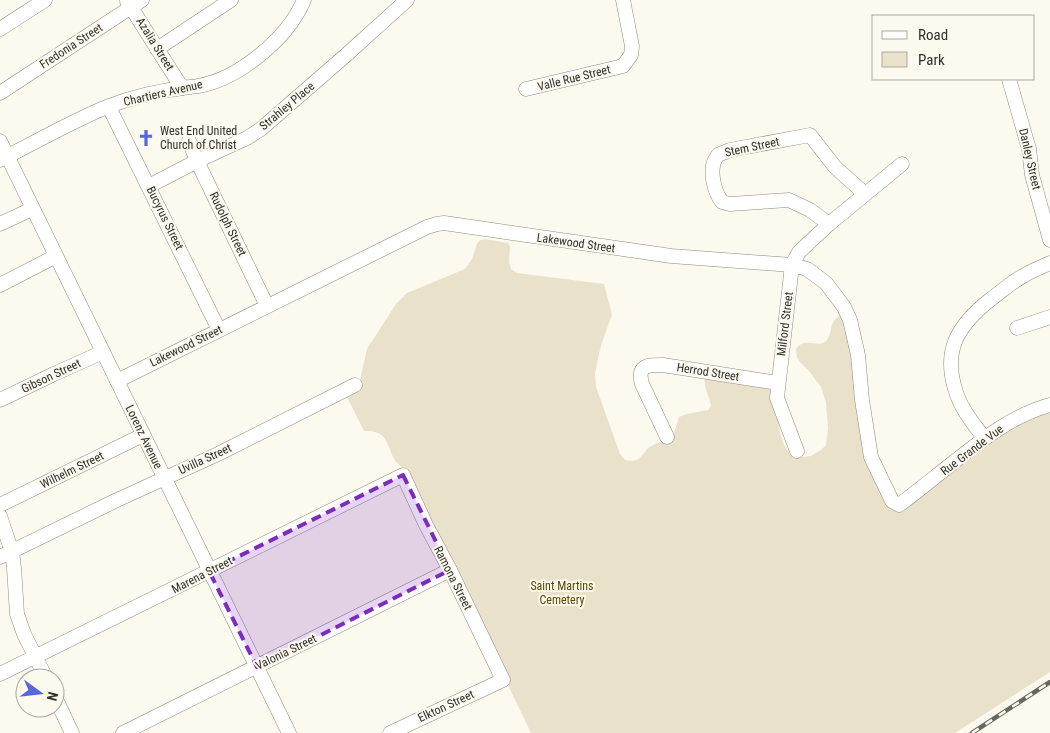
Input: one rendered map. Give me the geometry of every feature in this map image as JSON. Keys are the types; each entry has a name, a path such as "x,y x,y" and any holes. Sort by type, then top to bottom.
{"street":[{"path":"0,29 45,0"},
{"path":"158,49 230,0"},
{"name":"Chartiers Avenue","path":"4,158 109,107 150,94 199,86 227,76 248,64 276,40 290,23 304,0"},
{"name":"Strahley Place","path":"149,186 261,129 407,0"},
{"name":"Valle Rue Street","path":"526,89 623,66 631,55 632,46 623,0"},
{"name":"Azalia Street","path":"134,2 158,49 182,88"},
{"name":"Fredonia Street","path":"0,93 134,2"},
{"name":"Danley Street","path":"1009,80 1029,149 1032,175 1050,240"},
{"name":"Bucyrus Street","path":"109,107 219,330"},
{"name":"Stem Street","path":"829,224 810,210 789,200 730,204 722,202 717,197 713,181 713,166 718,155 730,150 810,135 835,167 866,194"},
{"name":"Rudolph Street","path":"189,141 267,306"},
{"name":"Lorenz Avenue","path":"0,142 4,158 56,256 289,733"},
{"path":"792,265 799,252 829,224 902,164"},
{"path":"0,224 32,209"},
{"name":"Lakewood Street","path":"116,380 427,227 437,224 444,223 671,256 792,265 807,270 826,283 844,307 850,320 858,355 862,400 871,457 892,501 899,505"},
{"path":"0,284 56,256"},
{"path":"984,438 956,394 950,363 956,337 970,317 980,308 1024,275 1050,263"},
{"name":"Milford Street","path":"792,265 777,398 797,451"},
{"path":"1017,328 1050,317"},
{"name":"Gibson Street","path":"0,400 103,352"},
{"name":"Herrod Street","path":"668,437 640,379 643,368 649,365 663,365 778,383"},
{"name":"Uvilla Street","path":"6,555 117,500 218,454 355,385"},
{"name":"Rue Grande Vue","path":"899,505 984,438 1014,420 1038,408 1050,405"},
{"name":"Wilhelm Street","path":"0,505 143,435"},
{"name":"Ramona Street","path":"404,475 426,525 450,570 502,680"},
{"name":"Marena Street","path":"0,674 404,475"},
{"path":"0,516 6,555 14,568 17,614 24,634 41,668"},
{"name":"Valonia Street","path":"123,733 450,570"},
{"name":"Elkton Street","path":"390,733 502,680"},
{"path":"65,718 72,733"}],"highlighted area":[{"path":"403,475 450,570 257,667 209,571"}],"green space":[{"name":"Saint Martins Cemetery","path":"485,239 508,243 510,246 509,262 511,269 517,273 604,284 612,315 601,345 595,373 596,387 620,454 625,460 633,461 639,459 648,448 657,443 672,439 679,417 708,410 711,406 705,386 705,378 763,386 769,389 772,393 781,437 791,455 800,457 811,456 821,450 826,445 828,428 826,403 821,387 799,361 796,349 803,343 819,344 826,341 833,322 839,316 843,317 846,322 865,458 879,490 887,502 922,496 1009,430 1027,420 1050,411 1050,672 955,733 531,733 404,468 393,457 381,434 364,431 346,395 362,385 360,380 367,349 396,304 407,293 465,269 472,259 477,244 480,240"}],"railway":[{"path":"972,733 1050,682"}],"place":[{"name":"West End United Church of Christ","path":"146,138"}]}
